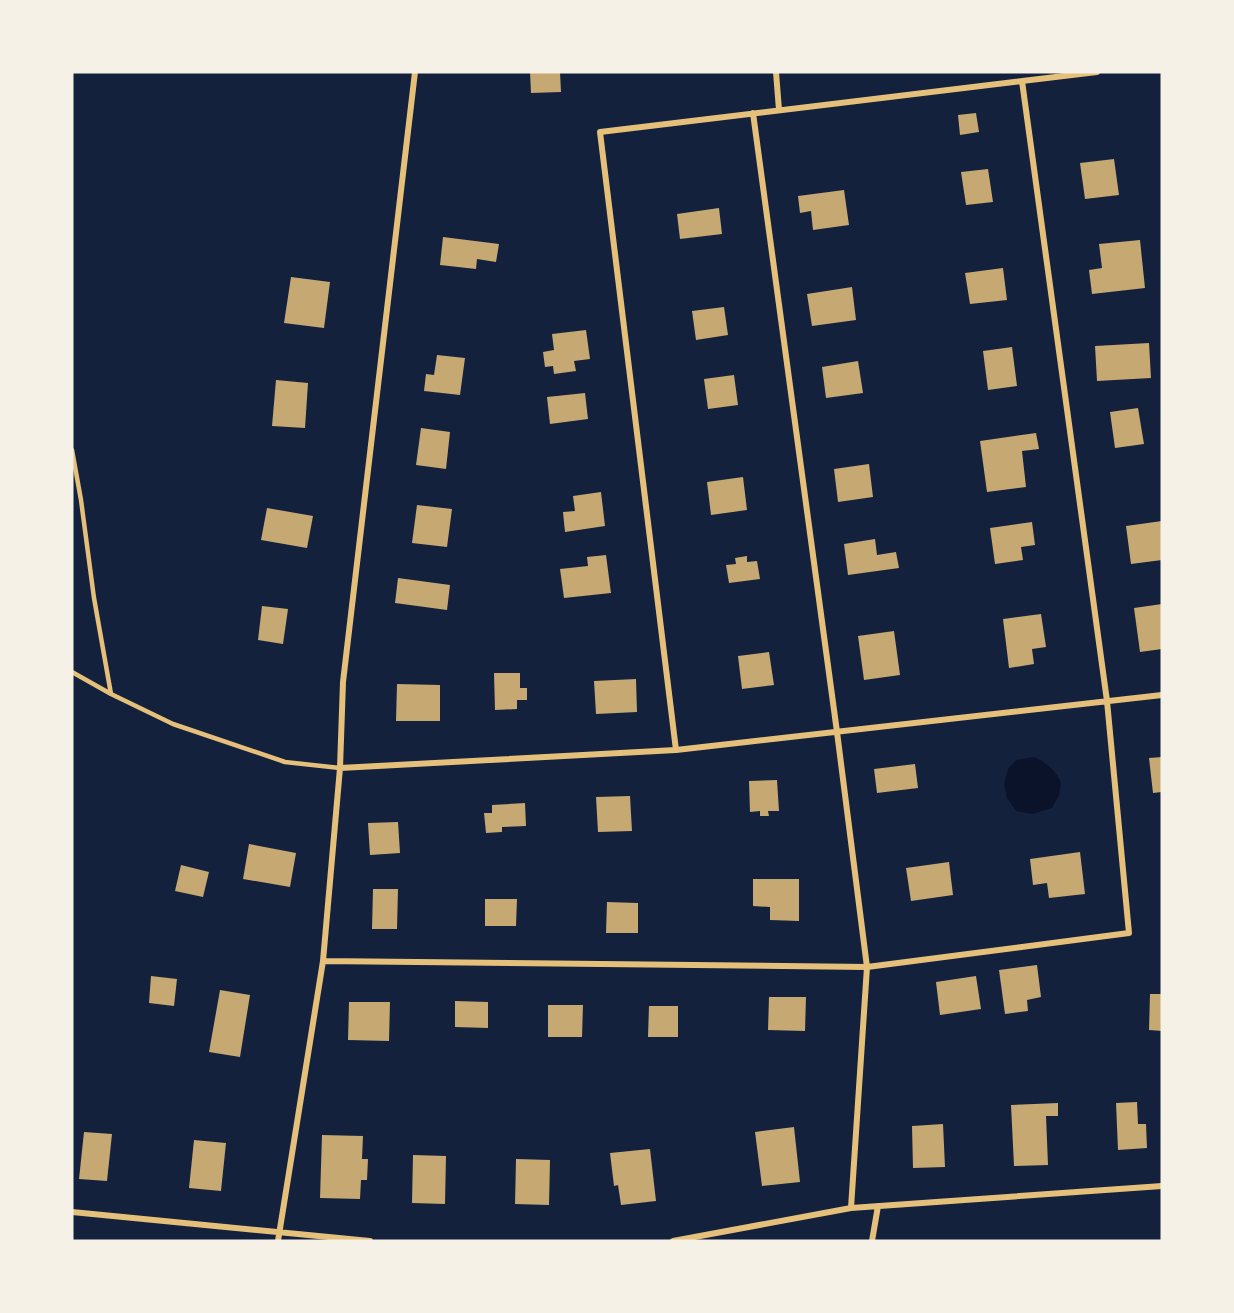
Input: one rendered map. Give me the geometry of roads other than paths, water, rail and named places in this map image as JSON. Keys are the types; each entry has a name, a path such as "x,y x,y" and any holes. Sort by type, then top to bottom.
{"street":[{"path":"278,1241 323,961 340,768 343,682 415,72"},
{"path":"777,72 779,110"},
{"path":"676,750 600,132 1097,72"},
{"path":"323,961 867,968 1129,933 1107,701 1022,81"},
{"path":"753,113 867,968 851,1208"},
{"path":"340,768 676,750 1162,694"},
{"path":"673,1241 851,1208 1162,1186"},
{"path":"872,1241 878,1206"},
{"path":"72,1212 370,1241"}],"lane":[{"path":"72,450 111,694"},
{"path":"72,672 172,724 285,762 340,768"}],"water":[{"path":"1034,757 1050,767 1061,782 1059,795 1052,808 1032,814 1016,811 1007,798 1004,784 1008,769 1016,760"}]}
